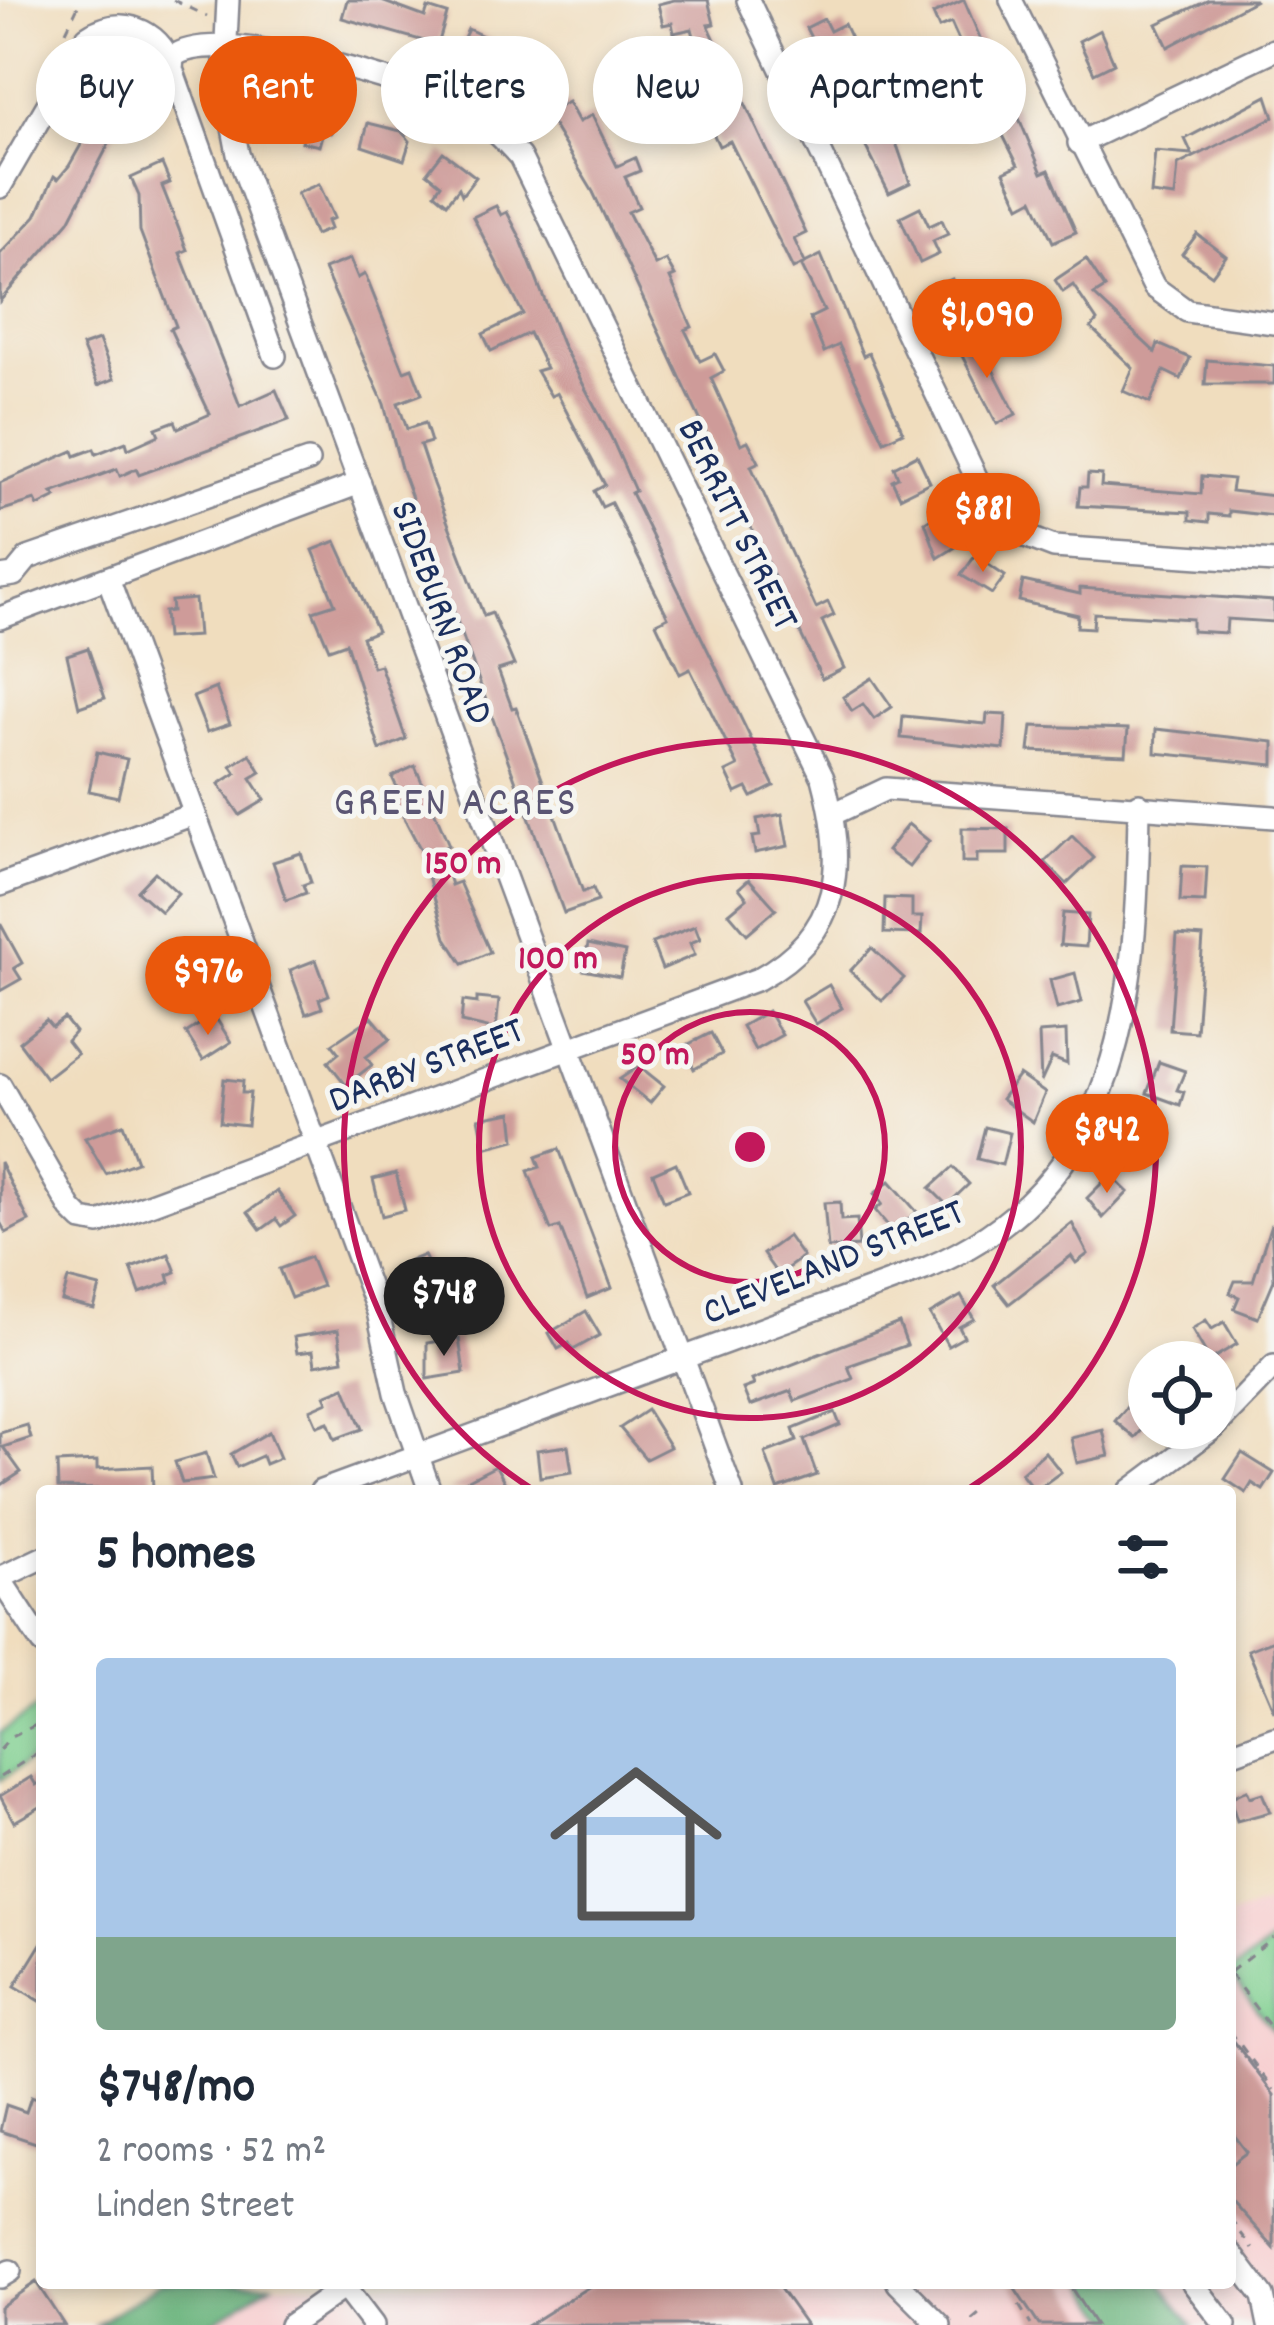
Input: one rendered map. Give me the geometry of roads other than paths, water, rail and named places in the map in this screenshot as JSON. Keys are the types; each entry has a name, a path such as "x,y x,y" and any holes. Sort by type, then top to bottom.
{"street":[{"name":"SIDEBURN ROAD","path":"224,36 229,0"},
{"path":"748,0 986,498 1005,523 1054,547 1274,562"},
{"path":"1011,0 1154,287 1187,311 1274,322"},
{"path":"89,36 110,26 140,28 150,36"},
{"path":"175,61 185,49 199,44"},
{"path":"1079,143 1274,50"},
{"path":"175,73 274,356"},
{"name":"BERRITT STREET","path":"357,75 443,99 484,122 520,158 807,742 833,814"},
{"path":"0,187 36,125"},
{"name":"SIDEBURN ROAD","path":"237,144 730,1485"},
{"path":"256,308 290,296"},
{"path":"0,578 14,575 28,558 308,461"},
{"path":"0,619 359,483"},
{"path":"209,497 225,532"},
{"path":"108,578 378,1312 428,1485"},
{"path":"833,814 886,789 1274,817"},
{"name":"CLEVELAND STREET","path":"338,1485 948,1259 1007,1222 1053,1177 1094,1114 1119,1046 1129,974 1139,804"},
{"path":"0,885 194,814"},
{"name":"DARBY STREET","path":"0,1085 71,1209 92,1223 758,980 796,954 819,926 834,890 838,856 833,814"},
{"path":"1236,1406 1274,1366"},
{"path":"1138,1485 1187,1449"},
{"path":"36,1561 0,1579 36,1634"},
{"path":"1236,1752 1274,1738"},
{"path":"1236,2260 1264,2296 1269,2325"},
{"path":"296,2323 342,2289"},
{"path":"350,2289 373,2325"},
{"path":"904,2289 940,2325"},
{"path":"1198,2289 1225,2325"}],"district":[{"name":"GREEN ACRES","path":"456,799"}]}
